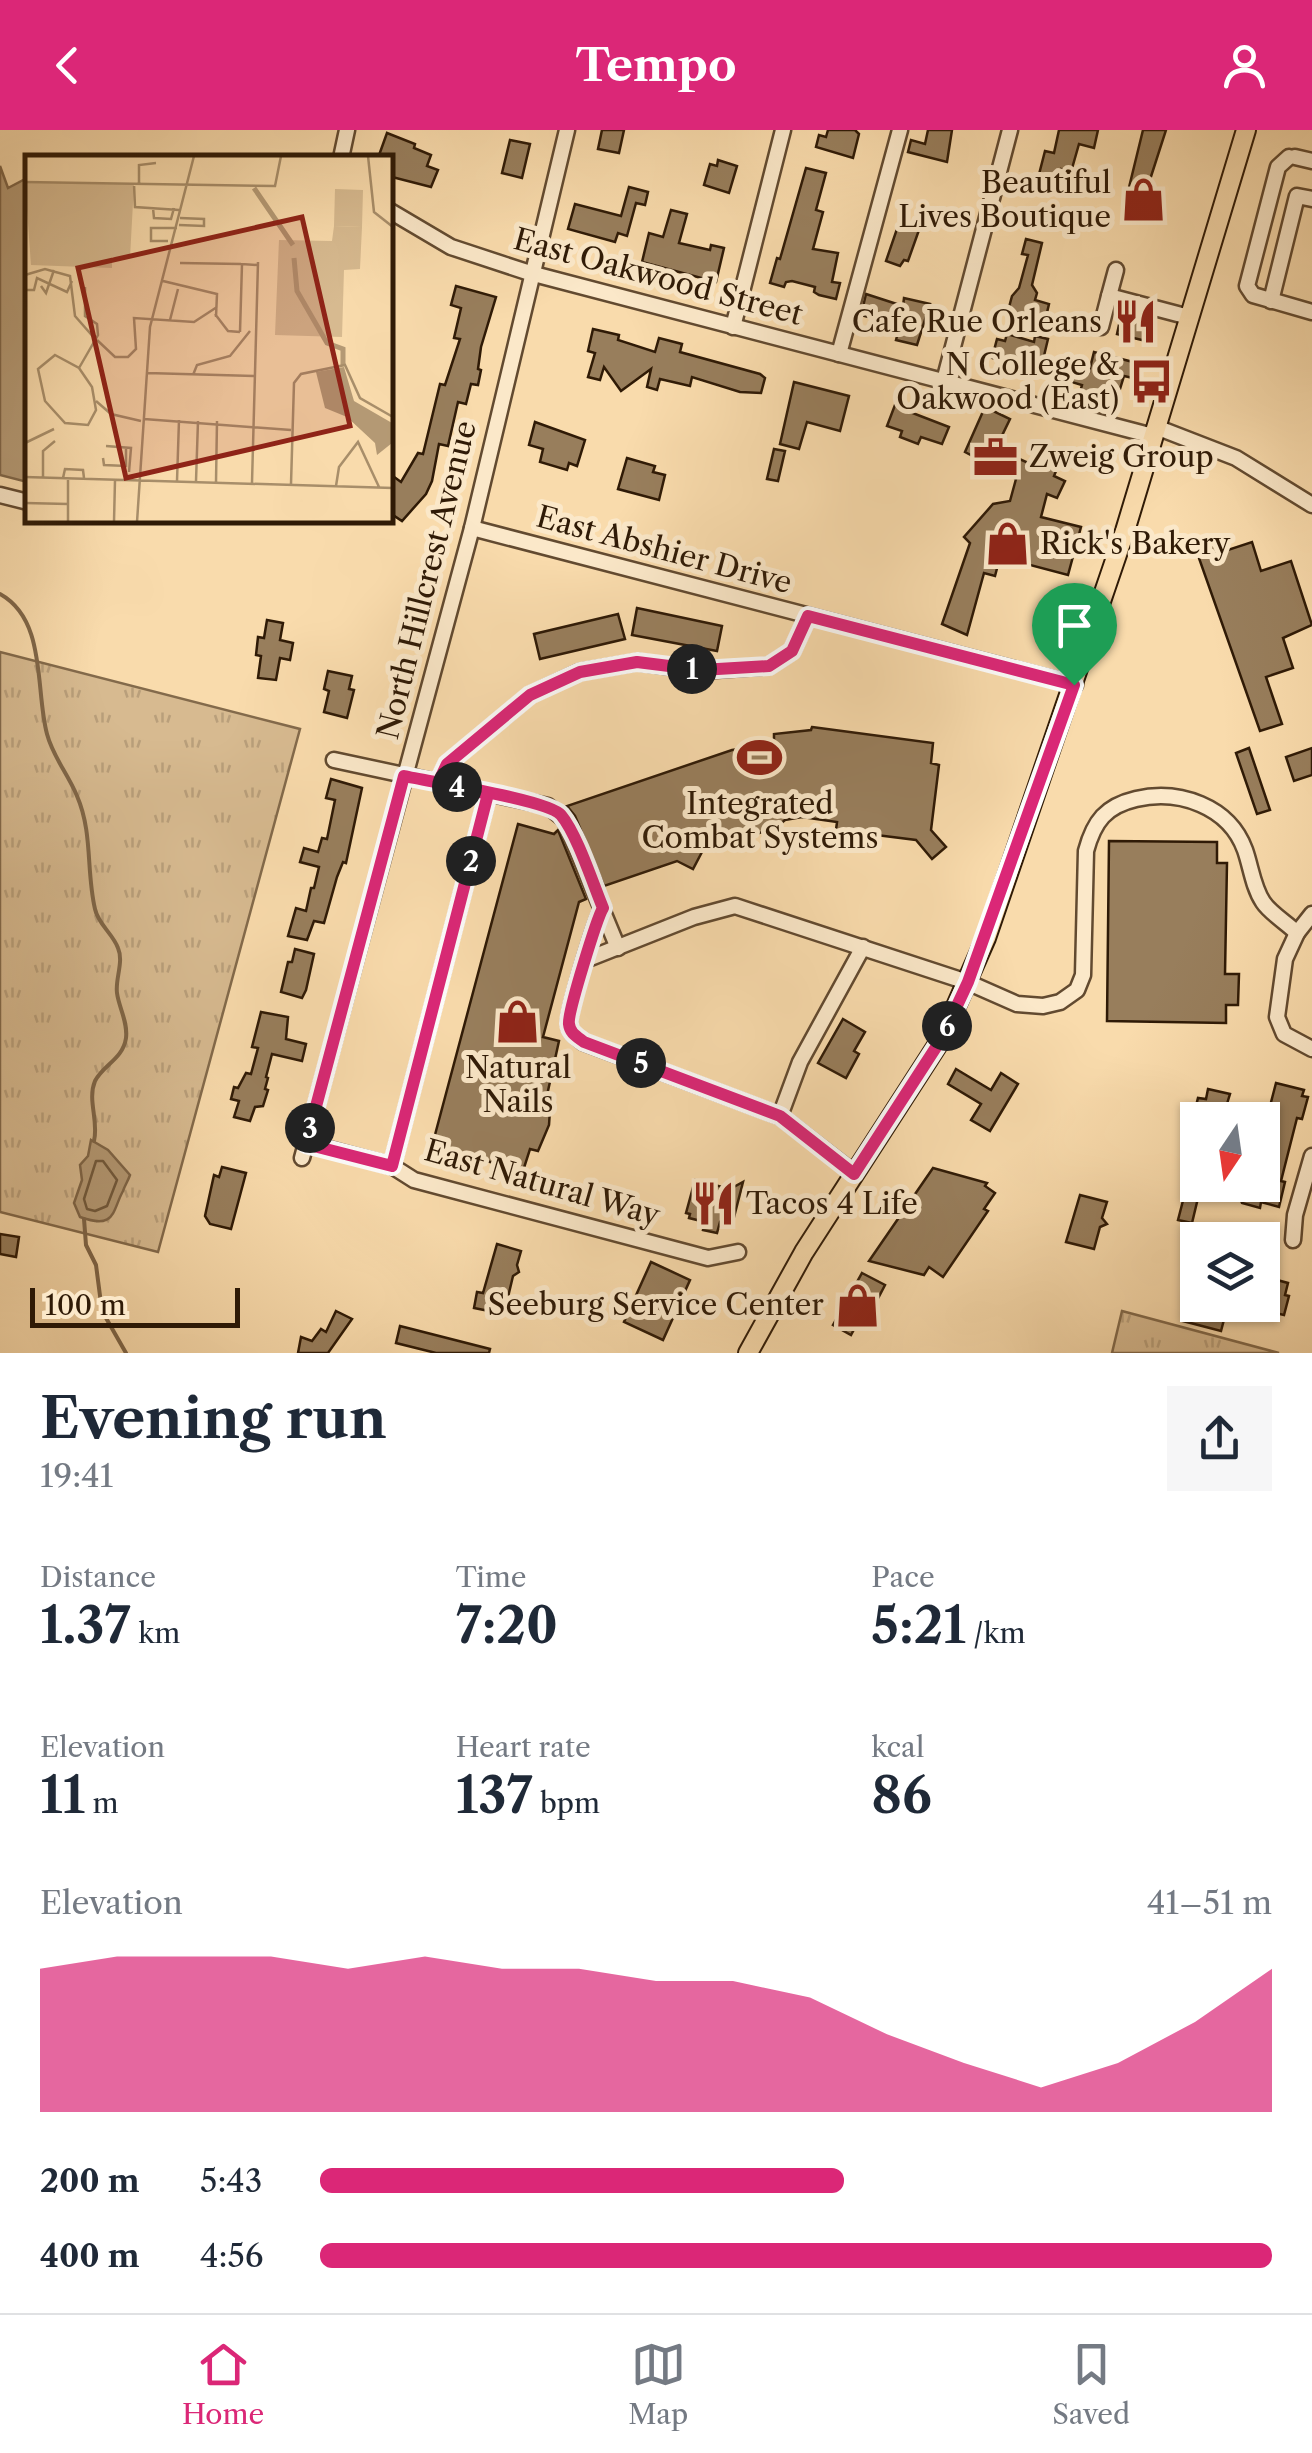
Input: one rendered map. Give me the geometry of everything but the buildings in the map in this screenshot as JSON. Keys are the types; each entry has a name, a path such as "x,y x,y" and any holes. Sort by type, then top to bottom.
{"main road":[{"path":"748,1353 777,1296 942,1038 968,982 1074,685 1246,130"}],"street":[{"path":"342,155 347,130"},
{"name":"North Hillcrest Avenue","path":"304,1151 472,528 567,130"},
{"path":"733,327 783,130"},
{"path":"839,354 900,130"},
{"path":"944,382 1010,130"},
{"path":"1312,161 1292,156 1278,167 1246,286 1253,295 1312,312"},
{"path":"1271,301 1297,196 1312,199"},
{"name":"East Oakwood Street","path":"392,212 451,247 530,273 944,382 1155,432 1236,458 1312,504"},
{"path":"1101,327 1116,270"},
{"path":"1109,296 1190,317"},
{"path":"0,495 25,501"},
{"name":"East Abshier Drive","path":"472,528 1074,685"},
{"path":"438,783 447,764 530,695 580,672 637,662 701,670 769,666 792,651 808,616"},
{"path":"334,760 558,811 618,948"},
{"path":"392,1166 488,794"},
{"path":"588,959 735,906 968,982 1017,1004 1043,1006 1060,1002 1076,990 1084,964 1086,850 1091,834 1103,812 1145,797 1186,799 1219,814 1244,846 1264,904 1303,934"},
{"path":"603,908 567,1019 572,1032 584,1042 780,1116 854,1174"},
{"path":"1312,914 1285,959 1277,1017 1284,1034 1312,1050"},
{"path":"780,1116 800,1062 862,947"},
{"name":"East Natural Way","path":"304,1151 392,1166 414,1180 708,1258 738,1252"},
{"path":"1293,1240 1295,1215 1312,1156"}],"green space":[{"path":"0,652 300,729 158,1252 0,1212"},
{"path":"1122,1311 1279,1353 1112,1353"}],"water":[{"path":"0,166 8,188 25,179 25,481 0,475"},
{"path":"91,1140 108,1150 130,1175 107,1220 80,1217 74,1203 82,1180 80,1165 88,1156"}],"waterway":[{"path":"0,594 15,606 32,638 47,734 82,810 95,909 120,953 117,993 126,1038 121,1051 95,1081 94,1141"},
{"path":"84,1219 86,1245 96,1265 102,1311 126,1353"}],"place":[{"name":"Beautiful Lives Boutique","path":"1144,200"},
{"name":"Cafe Rue Orleans","path":"1135,322"},
{"name":"N College & Oakwood (East)","path":"1152,382"},
{"name":"Zweig Group","path":"996,457"},
{"name":"Rick's Bakery","path":"1007,544"},
{"name":"Integrated Combat Systems","path":"760,757"},
{"name":"Natural Nails","path":"518,1021"},
{"name":"Tacos 4 Life","path":"713,1204"},
{"name":"Seeburg Service Center","path":"857,1305"}],"route":[{"path":"1074,685 808,616 792,651 769,666 701,670 637,662 580,672 530,695 447,764 438,783 488,794 392,1166 306,1144 404,776 488,794 548,806 565,820 603,908 567,1019 572,1032 584,1042 780,1116 854,1174 942,1038 968,982 1074,685"}]}
